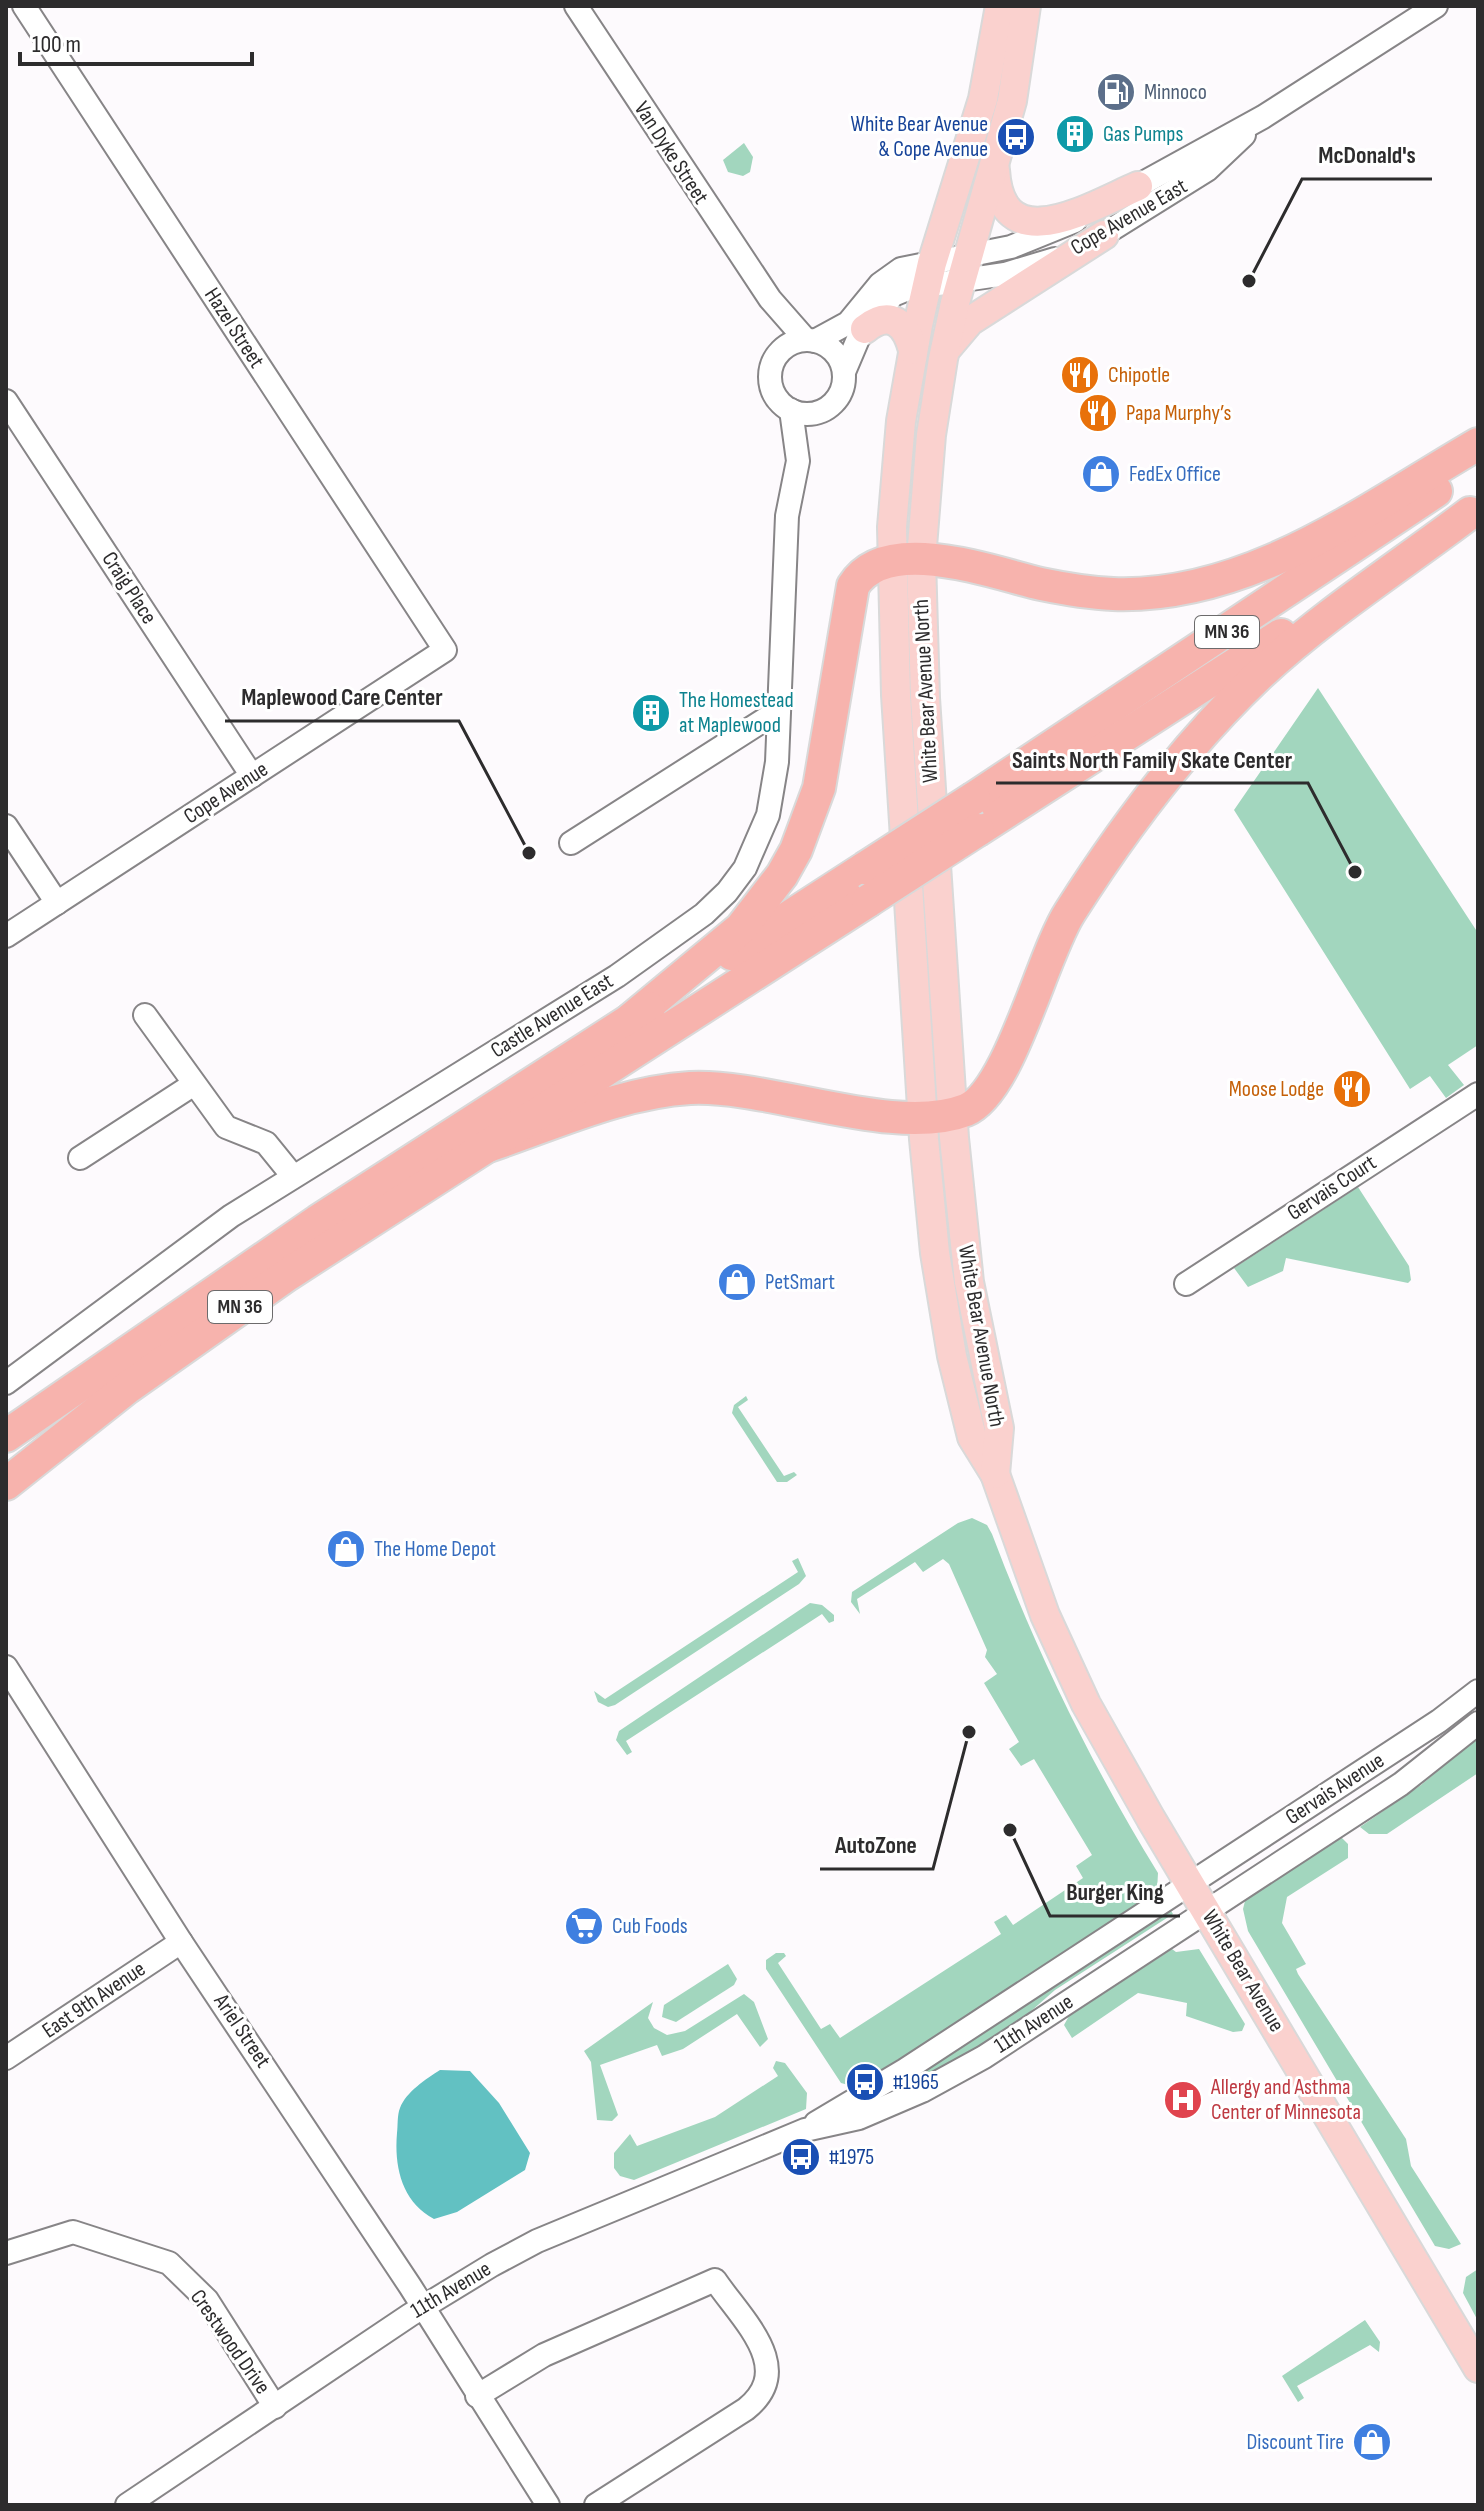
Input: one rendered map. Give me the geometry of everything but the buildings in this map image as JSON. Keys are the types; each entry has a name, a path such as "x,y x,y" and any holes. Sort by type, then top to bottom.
{"highway":[{"path":"631,1019 741,928 782,875 809,819 819,788 853,586 860,574 906,560 941,559 1079,591 1127,593 1197,586 1281,557 1478,444"},
{"name":"MN 36","path":"6,1436 318,1221 974,798 1478,462"},
{"path":"485,1147 628,1099 690,1088 755,1093 889,1117 968,1109 986,1094 1005,1061 1065,920 1117,841 1175,766 1261,674 1474,511"},
{"name":"MN 36","path":"6,1484 107,1404 233,1312 1474,511"}],"main road":[{"name":"White Bear Avenue North","path":"995,1474 999,1428 938,1114 925,698 906,560 898,449 913,350 929,274 983,99 1000,6"},
{"name":"White Bear Avenue North","path":"906,560 929,449 943,359 1017,77 1026,6"},
{"path":"995,165 1002,202 1019,217 1038,224 1059,219 1138,186"},
{"path":"943,359 954,336 970,321 1104,235"},
{"path":"865,329 881,318 895,319 906,329 913,350"},
{"name":"White Bear Avenue","path":"995,1474 1031,1580 1064,1658 1108,1745 1478,2368"}],"street":[{"name":"Hazel Street","path":"24,6 445,650"},
{"name":"Van Dyke Street","path":"576,6 770,299 810,340"},
{"name":"Cope Avenue East","path":"965,268 1051,233 1263,117 1436,6"},
{"name":"Cope Avenue East","path":"965,268 1037,265 1104,235 1207,170 1263,117"},
{"path":"817,413 791,410 782,404 771,384 774,361 780,351 848,323 891,274 929,274 965,268"},
{"path":"844,372 865,329 888,298 929,274"},
{"name":"Van Dyke Street","path":"770,299 780,351"},
{"path":"798,461 817,413 835,401 844,382 844,372 834,351 810,340"},
{"name":"Craig Place","path":"6,401 252,776"},
{"path":"791,410 798,461"},
{"name":"Castle Avenue East","path":"6,1383 166,1262 292,1175 617,976 704,914 745,868 768,815 777,762 787,516 798,461"},
{"name":"Cope Avenue","path":"6,936 445,650"},
{"path":"571,843 778,711"},
{"path":"6,826 57,903"},
{"path":"145,1015 226,1127 266,1143 292,1175"},
{"path":"80,1158 194,1084"},
{"name":"Gervais Court","path":"1186,1284 1478,1094"},
{"name":"Ariel Street","path":"9,1677 422,2307 548,2505"},
{"name":"Gervais Avenue","path":"1190,1883 1478,1691"},
{"name":"Gervais Avenue","path":"1207,1911 1401,1784 1478,1723"},
{"name":"11th Avenue","path":"127,2505 422,2307 537,2241 805,2130 905,2070 1190,1883"},
{"name":"11th Avenue","path":"805,2130 859,2118 922,2091 984,2057 1207,1911"},
{"name":"East 9th Avenue","path":"6,2058 181,1942"},
{"name":"Crestwood Drive","path":"6,2253 73,2232 169,2263 207,2300 275,2407"},
{"path":"477,2396 544,2355 715,2280 764,2352 769,2375 765,2388 746,2409 596,2505"}],"green space":[{"path":"744,143 753,157 750,172 743,176 728,172 723,160"},
{"path":"1318,688 1478,933 1478,1045 1448,1065 1464,1085 1446,1098 1430,1076 1410,1089 1234,810"},
{"path":"1358,1187 1409,1266 1411,1280 1408,1283 1286,1258 1283,1271 1248,1287 1234,1268"},
{"path":"746,1396 748,1400 738,1407 784,1476 794,1472 797,1475 787,1482 777,1482 732,1413 734,1405"},
{"path":"972,1518 987,1525 992,1534 1067,1707 1110,1791 1158,1873 1157,1891 910,2056 852,2086 841,2083 766,1969 766,1960 776,1953 784,1953 786,1956 778,1963 821,2029 830,2024 840,2038 1001,1934 994,1922 1006,1915 1013,1925 1083,1878 1076,1866 1092,1855 1034,1759 1021,1766 1009,1749 1019,1742 984,1683 997,1674 985,1657 987,1650 949,1564 943,1559 923,1572 915,1562 857,1599 860,1614 851,1602 852,1592 958,1523"},
{"path":"798,1558 806,1576 799,1584 615,1705 608,1707 598,1702 594,1691 605,1699 798,1572 792,1561"},
{"path":"810,1603 822,1605 834,1615 834,1621 829,1623 822,1614 626,1741 632,1752 627,1755 616,1740 619,1731"},
{"path":"1478,1736 1478,1773 1387,1834 1369,1834 1360,1827 1421,1785"},
{"path":"1341,1837 1348,1844 1348,1858 1287,1897 1282,1923 1306,1964 1296,1969 1298,1974 1406,2139 1411,2166 1461,2244 1449,2249 1435,2246 1248,1931 1243,1909 1245,1901"},
{"path":"1170,1909 1173,1914 1055,1990 1013,2027 980,2048 897,2091 896,2088"},
{"path":"1172,1949 1176,1952 1199,1949 1245,2024 1242,2031 1233,2032 1186,2016 1187,2003 1138,1993 1072,2038 1064,2025 1069,2016"},
{"path":"728,1964 737,1979 734,1985 676,2022 662,2017 664,2005"},
{"path":"744,1994 754,2002 768,2039 760,2047 737,2014 683,2049 662,2056 657,2045 600,2065 618,2115 612,2121 597,2120 591,2062 584,2051 653,2002 648,2018 654,2028 667,2035 685,2031"},
{"path":"776,2061 785,2063 807,2093 806,2109 634,2180 620,2176 614,2168 614,2153 630,2134 637,2146 715,2117 778,2076 773,2068"},
{"path":"1478,2269 1478,2321 1463,2293 1466,2277"},
{"path":"1365,2320 1380,2342 1379,2352 1370,2345 1297,2386 1304,2398 1298,2402 1282,2376"}],"water":[{"path":"440,2070 470,2071 499,2103 530,2153 525,2170 457,2212 434,2219 423,2212 407,2193 399,2171 396,2146 398,2114 403,2102 417,2086"}],"place":[{"name":"Minnoco","path":"1116,92"},
{"name":"Gas Pumps","path":"1075,134"},
{"name":"White Bear Avenue & Cope Avenue","path":"1016,137"},
{"name":"McDonald's","path":"1249,281"},
{"name":"Chipotle","path":"1080,375"},
{"name":"Papa Murphy’s","path":"1098,413"},
{"name":"FedEx Office","path":"1101,474"},
{"name":"The Homestead at Maplewood","path":"651,713"},
{"name":"Maplewood Care Center","path":"529,853"},
{"name":"Saints North Family Skate Center","path":"1355,872"},
{"name":"Moose Lodge","path":"1352,1089"},
{"name":"PetSmart","path":"737,1282"},
{"name":"The Home Depot","path":"346,1549"},
{"name":"AutoZone","path":"969,1732"},
{"name":"Burger King","path":"1010,1830"},
{"name":"Cub Foods","path":"584,1926"},
{"name":"#1965","path":"865,2082"},
{"name":"Allergy and Asthma Center of Minnesota","path":"1183,2100"},
{"name":"#1975","path":"801,2157"},
{"name":"Discount Tire","path":"1372,2442"}]}
